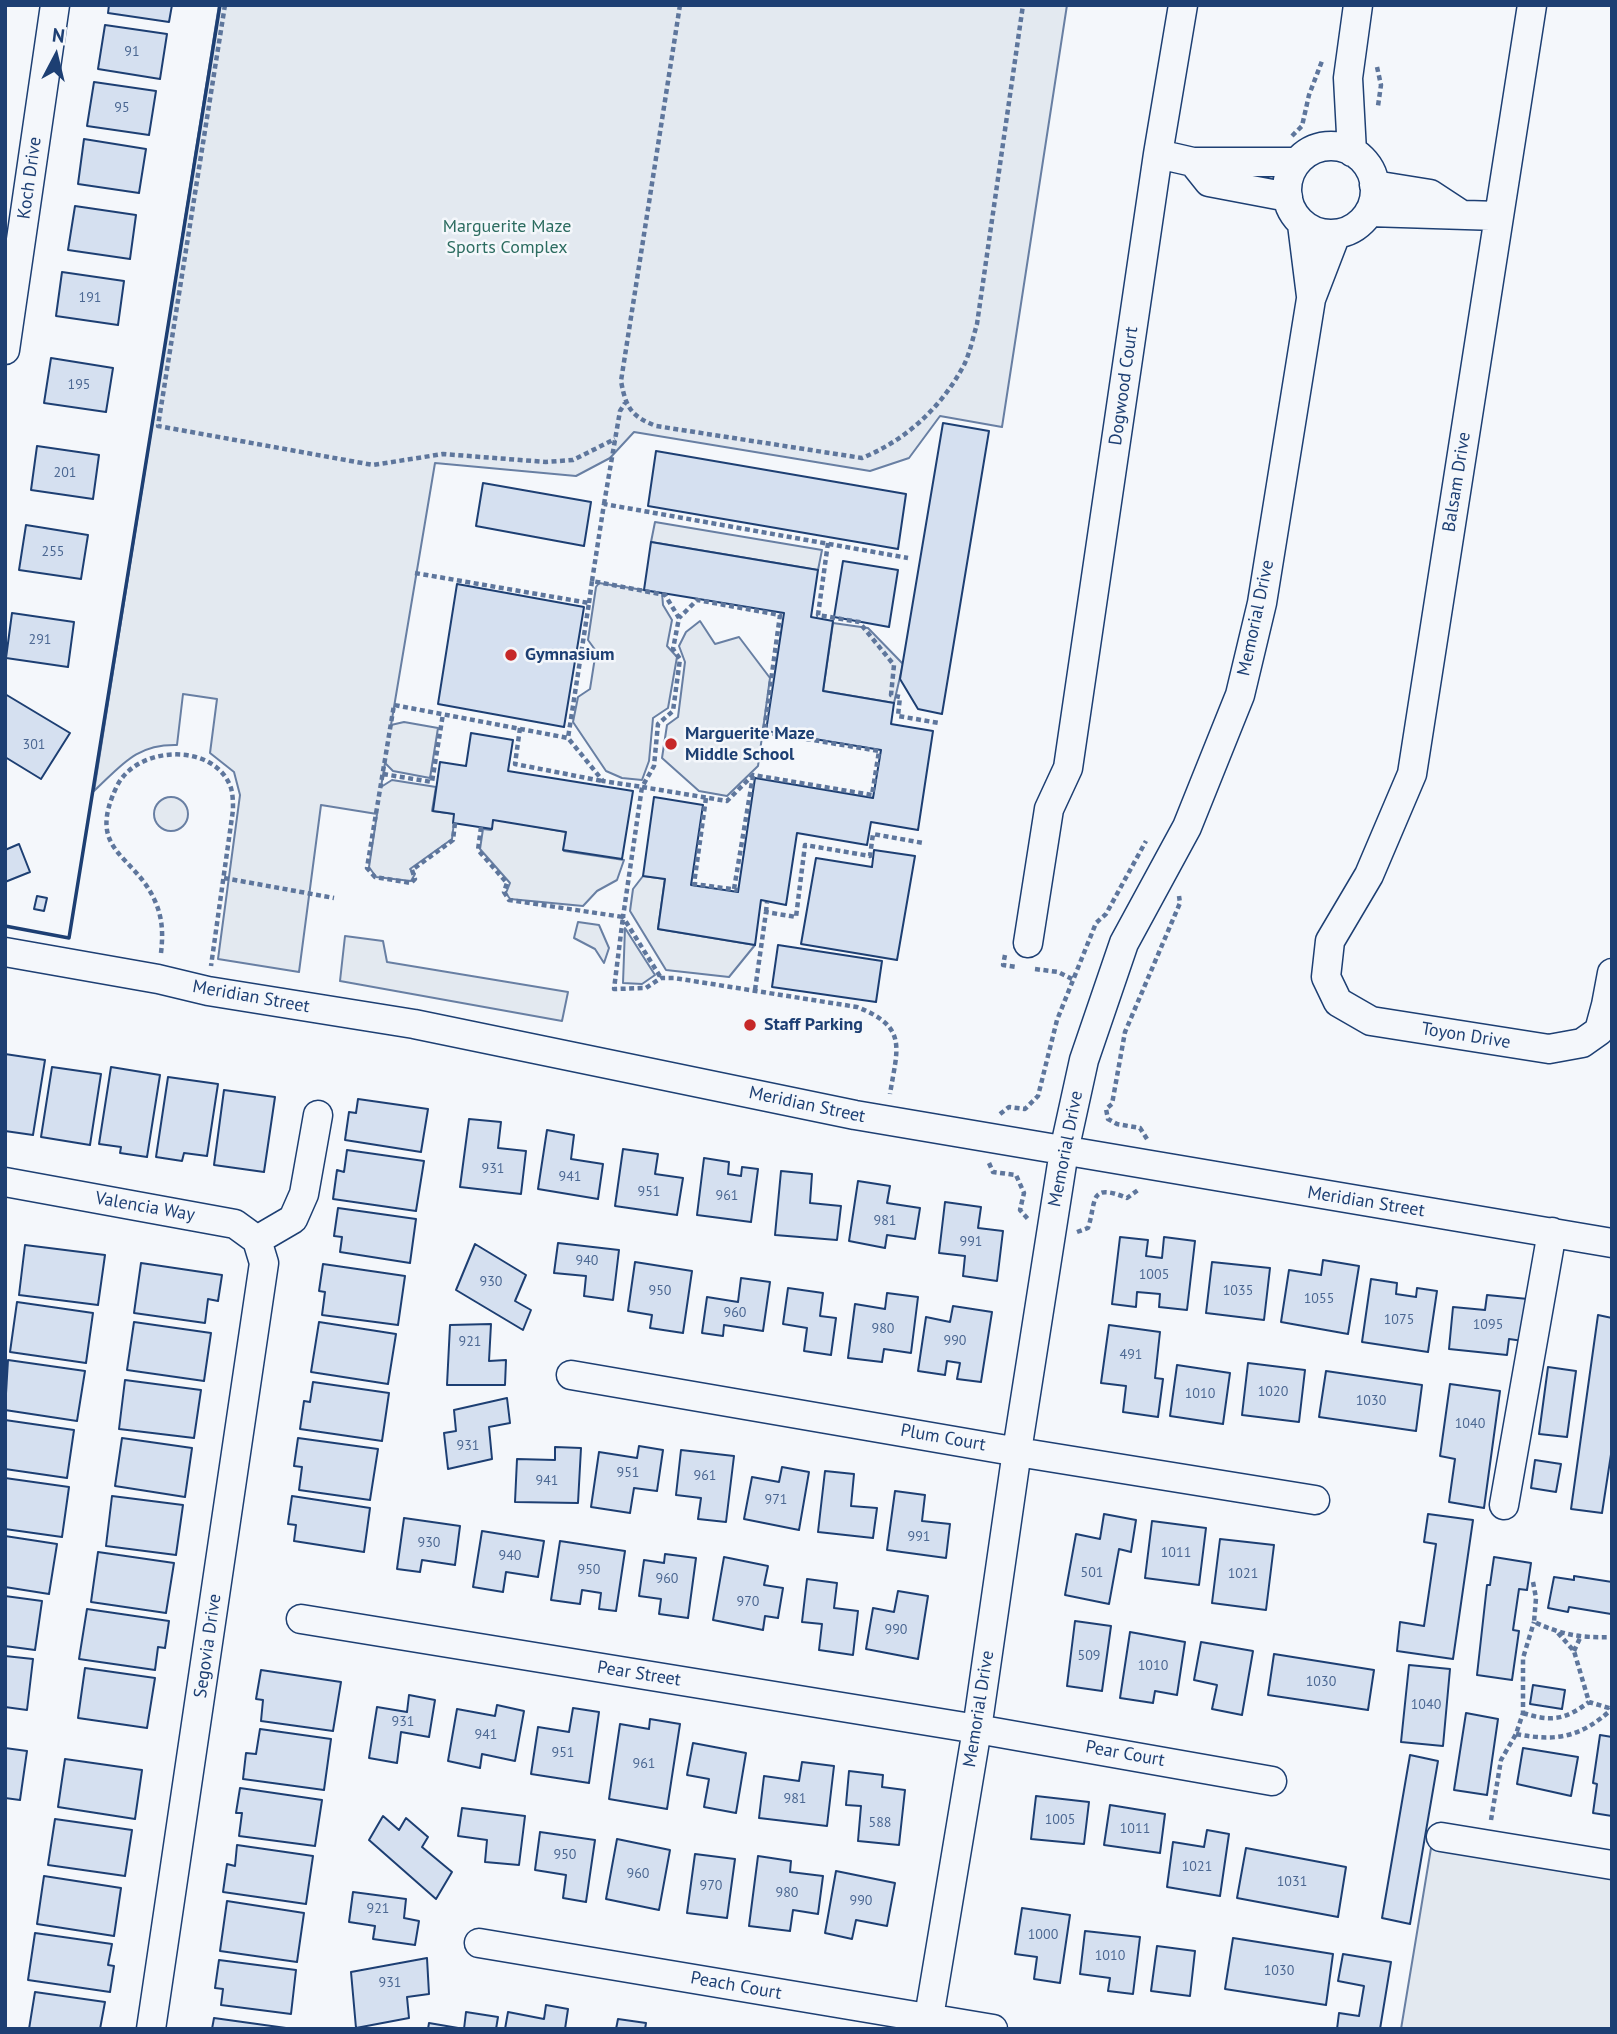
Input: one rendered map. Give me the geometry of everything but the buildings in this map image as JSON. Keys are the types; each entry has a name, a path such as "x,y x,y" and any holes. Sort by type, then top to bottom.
{"street":[{"name":"Koch Drive","path":"5,350 55,5"},
{"name":"Dogwood Court","path":"1028,943 1049,809 1068,768 1158,154 1183,5"},
{"path":"1352,152 1348,78 1358,5"},
{"name":"Balsam Drive","path":"1329,941 1369,875 1412,774 1532,5"},
{"path":"1322,147 1348,78"},
{"path":"1158,154 1193,162 1338,147 1363,160 1370,172 1371,198 1361,222 1336,234 1322,233 1302,224"},
{"path":"1292,151 1289,205 1302,224 1311,299"},
{"path":"1193,162 1209,182 1288,197"},
{"path":"1371,198 1462,215 1499,216"},
{"path":"1311,299 1336,234"},
{"name":"Memorial Drive","path":"928,2024 977,1729 1064,1151 1084,1060 1124,943 1187,827 1240,695 1262,603 1311,299"},
{"name":"Toyon Drive","path":"1329,941 1326,977 1338,1002 1371,1021 1549,1049 1582,1043 1599,1031 1612,973"},
{"name":"Meridian Street","path":"5,953 158,979 208,991 414,1024 886,1121 1612,1243"},
{"path":"260,1252 293,1219 304,1194 318,1115"},
{"name":"Valencia Way","path":"5,1182 235,1224 260,1252"},
{"path":"1504,1505 1552,1232"},
{"name":"Segovia Drive","path":"152,2029 260,1252"},
{"name":"Plum Court","path":"571,1375 1315,1500"},
{"name":"Pear Street","path":"301,1619 977,1729"},
{"name":"Pear Court","path":"977,1729 1272,1781"},
{"path":"1441,1837 1612,1865"},
{"name":"Peach Court","path":"479,1943 928,2024 993,2029"}],"path":[{"path":"225,5 158,426 373,465 443,454 546,462 573,460 615,439"},
{"path":"680,5 621,381 625,403 638,418 656,426 862,458 882,450 910,432 947,392 965,363 977,324 1023,5"},
{"path":"1377,112 1381,85"},
{"path":"1292,151 1302,126 1309,95"},
{"path":"568,738 615,439 620,411 625,403"},
{"path":"604,504 908,558"},
{"path":"828,543 818,615 859,622 894,665 891,695 900,697 898,716 939,723"},
{"path":"415,573 589,603"},
{"path":"592,581 665,595 679,618"},
{"path":"753,775 872,796 878,751 764,732 780,615 697,600 679,618 673,649 680,659 673,711 658,724 654,766 642,786 614,989 646,988 661,978 674,978 857,1007 876,1014 891,1028 898,1044 886,1121"},
{"path":"455,823 453,839 412,870 415,878 411,883 375,877 368,867 394,705 568,738 603,781"},
{"path":"383,774 432,782 443,714"},
{"path":"520,728 515,764 727,801 753,775"},
{"path":"158,979 163,929 155,900 109,841 106,819 118,782 146,760 172,754 197,756 218,770 231,787 233,810 208,991"},
{"path":"706,798 694,884 736,890 753,775"},
{"path":"481,828 478,850 507,883 503,892 509,900 623,917 661,978"},
{"path":"766,912 796,917 805,845 870,856 873,834 923,843"},
{"path":"1025,1118 1025,1109 1038,1096 1057,1020 1096,923 1106,914 1149,836"},
{"path":"224,878 334,898"},
{"path":"755,990 767,902"},
{"path":"1140,1128 1117,1124 1108,1119 1106,1110 1112,1104 1125,1032 1180,903"},
{"path":"1009,1107 1025,1109"},
{"path":"1116,1135 1117,1124"},
{"path":"993,1172 1016,1175 1024,1193 1020,1210"},
{"path":"1091,1220 1092,1203 1099,1193 1109,1191 1126,1198"},
{"path":"1082,1202 1092,1203"},
{"path":"1487,1844 1501,1760 1517,1734 1522,1713 1524,1658 1534,1622 1536,1598 1533,1582"},
{"path":"1534,1622 1558,1633 1580,1637 1612,1637"},
{"path":"1558,1633 1574,1651 1589,1702"},
{"path":"1574,1651 1580,1637"},
{"path":"1522,1713 1541,1719 1563,1718 1589,1702"},
{"path":"1589,1702 1612,1709"},
{"path":"1517,1734 1556,1739 1574,1734 1598,1722 1612,1709"}],"green space":[{"name":"Marguerite Maze Sports Complex","path":"219,5 1067,5 1002,427 940,416 909,458 870,471 634,432 610,458 576,476 435,463 391,725 404,722 438,728 430,778 393,771 385,763 381,787 392,780 436,787 432,811 455,814 452,839 410,869 415,874 411,881 376,877 369,867 377,814 321,805 299,972 218,959 240,795 234,772 210,753 217,699 183,694 177,745 140,752 94,791"},
{"path":"655,522 822,550 818,570 651,542"},
{"path":"599,583 662,593 663,605 672,620 667,646 677,657 668,708 653,718 649,761 642,780 622,778 606,771 573,722 578,697 590,689 596,651 588,640 596,587"},
{"path":"700,621 715,644 739,637 770,678 758,766 727,796 699,791 662,758 667,725 678,717 685,662 679,646 686,632"},
{"path":"833,623 868,628 903,664 894,703 823,691"},
{"path":"171,797 183,802 188,814 183,826 171,831 159,826 154,814 159,802"},
{"path":"493,819 566,832 564,851 624,860 617,880 597,891 583,906 510,899 506,893 510,883 480,849 483,829 491,830"},
{"path":"643,876 665,879 658,929 755,945 729,977 666,970 630,911 633,889"},
{"path":"578,922 599,925 609,948 604,963 595,949 574,938"},
{"path":"625,928 655,975 642,984 623,983"},
{"path":"345,936 383,941 387,962 568,992 562,1021 340,981"},
{"path":"1432,1842 1612,1869 1612,2029 1401,2029"}],"wall":[{"path":"5,926 69,938 220,5"}],"place":[{"name":"Gymnasium","path":"511,655"},
{"name":"Marguerite Maze Middle School","path":"671,744"},
{"name":"Staff Parking","path":"750,1025"}]}
